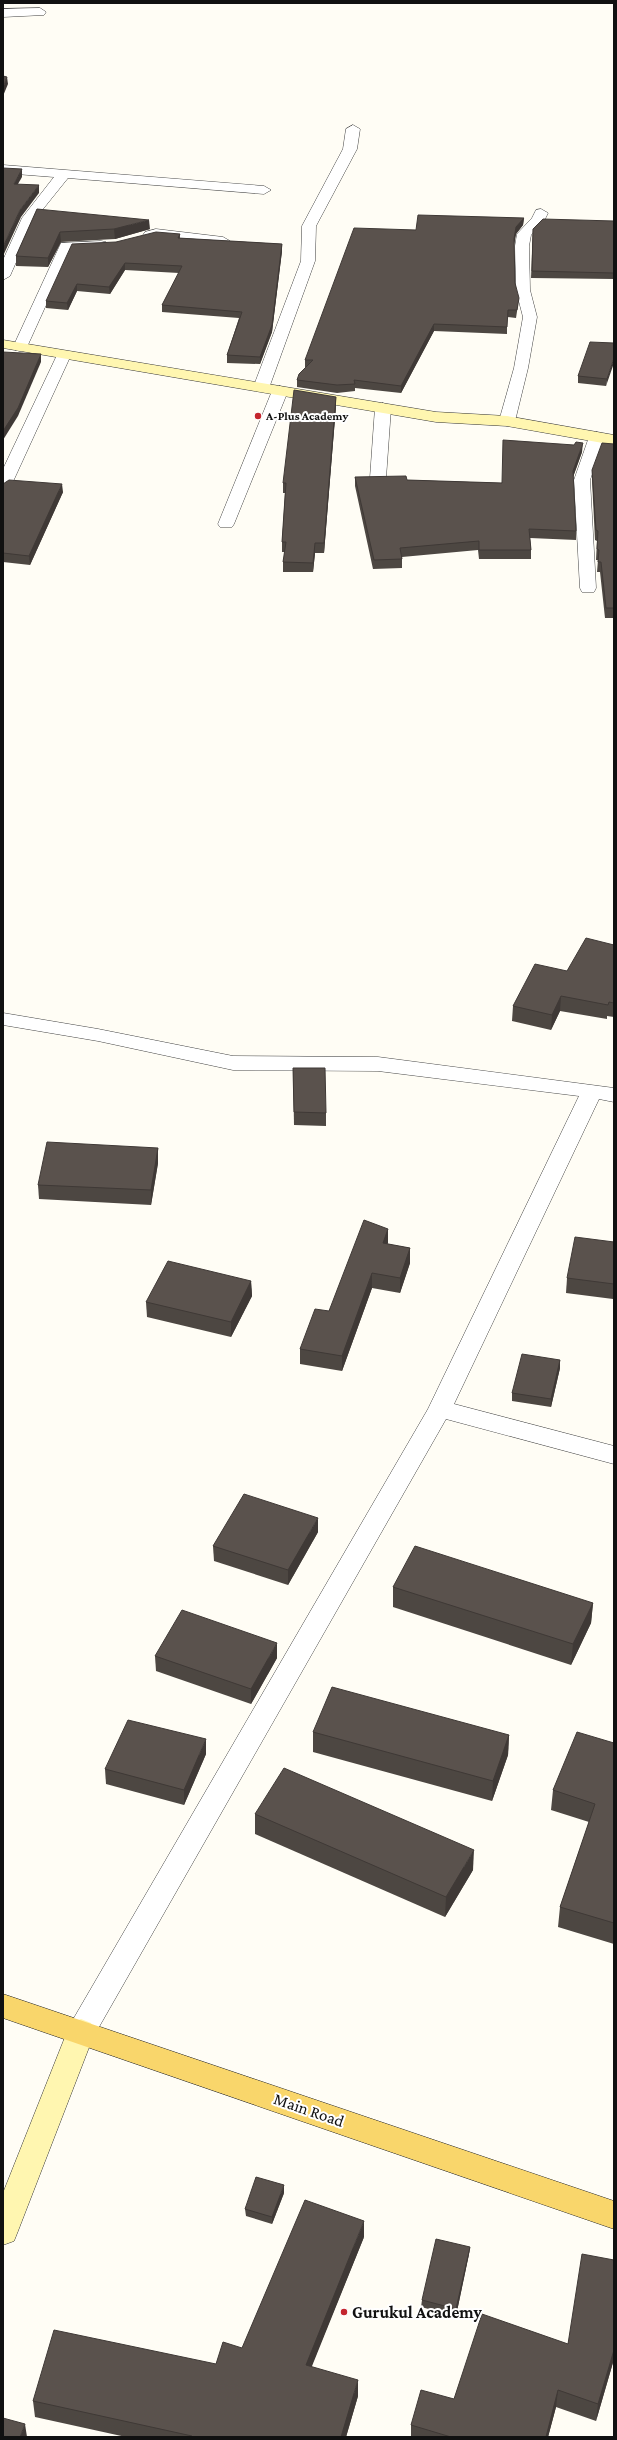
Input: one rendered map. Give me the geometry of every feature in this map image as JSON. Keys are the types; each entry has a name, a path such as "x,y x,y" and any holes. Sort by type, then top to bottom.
{"main road":[{"name":"Main Road","path":"3,2006 614,2215"}],"street":[{"path":"3,13 40,12"},
{"path":"261,388 308,261 310,247 309,226 350,150 353,129"},
{"path":"3,169 264,190"},
{"path":"3,276 29,218 64,174"},
{"path":"507,421 521,368 530,317 523,290 522,246 524,234 538,220 541,213"},
{"path":"136,239 156,233 223,241"},
{"path":"20,347 66,246 116,244"},
{"path":"3,344 436,417 507,421 614,440"},
{"path":"3,486 64,355"},
{"path":"226,524 280,391"},
{"path":"378,478 383,408"},
{"path":"588,588 582,480 597,437"},
{"path":"3,1019 98,1035 233,1063 378,1064 592,1090 614,1095"},
{"path":"3,2232 81,2032 440,1409 592,1090"},
{"path":"440,1409 614,1455"}],"building":[{"path":"3,76 7,77 3,88"},
{"path":"3,168 22,169 14,184 39,185 20,210 3,247"},
{"path":"37,209 149,220 114,229 60,232 48,258 16,256"},
{"path":"418,215 524,218 516,227 514,239 515,283 519,298 517,310 508,310 507,327 434,324 401,386 354,380 355,384 337,385 297,380 299,374 313,360 305,360 354,228 416,230"},
{"path":"543,219 614,221 614,273 532,271 533,229"},
{"path":"156,232 180,234 178,238 282,244 272,325 260,357 227,355 242,312 162,305 182,266 125,263 109,287 77,284 67,303 46,301 72,244 116,242"},
{"path":"590,342 614,343 614,358 607,379 578,376"},
{"path":"3,352 41,354 18,408 3,431"},
{"path":"294,390 336,397 324,543 315,543 313,563 283,562 286,542 282,542 286,483 283,483"},
{"path":"503,440 574,445 576,442 583,443 573,471 576,531 529,529 531,550 479,550 479,541 400,548 402,559 374,560 355,477 406,476 407,480 502,483"},
{"path":"602,443 614,444 614,608 606,608 601,562 598,562 599,550 597,549 598,531 596,530 592,470"},
{"path":"9,480 62,484 29,556 3,553 3,484"},
{"path":"586,938 614,945 614,1003 609,1002 608,1005 561,996 552,1015 513,1006 535,964 567,971"},
{"path":"293,1068 325,1068 326,1113 294,1112"},
{"path":"47,1142 158,1148 151,1190 38,1185"},
{"path":"364,1220 388,1229 383,1243 410,1248 400,1278 372,1273 342,1356 300,1349 315,1309 329,1311"},
{"path":"575,1237 614,1242 614,1284 567,1278"},
{"path":"168,1261 251,1281 231,1322 146,1302"},
{"path":"522,1354 560,1360 551,1399 512,1393"},
{"path":"244,1494 318,1518 288,1570 213,1546"},
{"path":"415,1546 593,1603 573,1644 393,1587"},
{"path":"182,1610 277,1643 251,1689 155,1656"},
{"path":"332,1687 509,1735 493,1781 313,1732"},
{"path":"128,1720 206,1739 184,1790 105,1769"},
{"path":"577,1732 614,1743 614,1923 560,1907 595,1804 553,1790"},
{"path":"284,1768 474,1850 446,1897 255,1814"},
{"path":"256,2177 284,2185 272,2217 245,2209"},
{"path":"305,2200 364,2221 306,2365 358,2380 341,2437 191,2437 192,2436 33,2401 54,2330 216,2364 223,2342 242,2348"},
{"path":"436,2239 470,2247 456,2309 422,2300"},
{"path":"582,2254 614,2260 614,2350 598,2404 558,2390 546,2437 451,2437 411,2425 421,2390 454,2399 482,2314 568,2344"},
{"path":"3,2418 25,2424 20,2437 3,2437"}],"place":[{"name":"A-Plus Academy","path":"258,416"},
{"name":"Gurukul Academy","path":"344,2312"}]}
